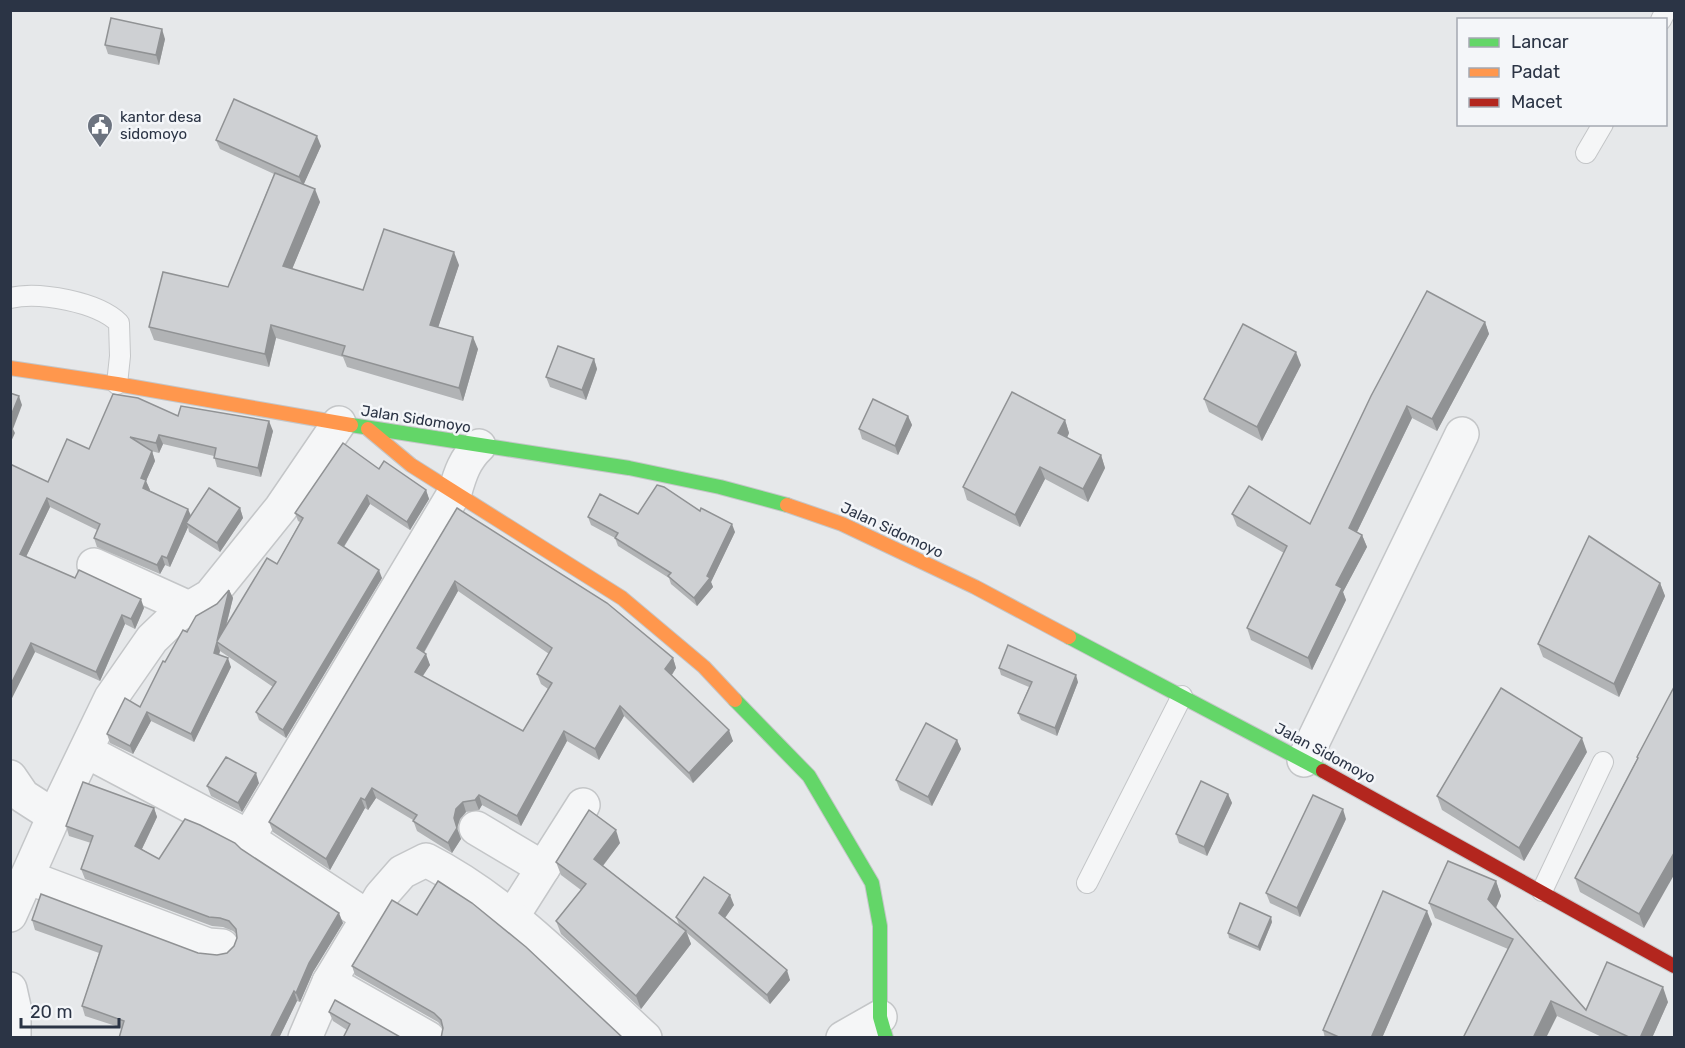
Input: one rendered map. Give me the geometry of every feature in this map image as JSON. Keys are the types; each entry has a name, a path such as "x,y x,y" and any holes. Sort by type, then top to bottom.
{"main road":[{"name":"Jalan Sidomoyo","path":"10,368 479,446 629,468 720,487 780,503 842,524 975,587 1304,760 1674,966"},
{"path":"352,425 496,520 622,598 704,667 809,776 872,883 880,926 883,1027"}],"street":[{"path":"10,915 54,816 111,698 152,639 176,616 210,596 280,508 352,425"},
{"path":"1304,760 1462,434"},
{"path":"251,838 251,833 455,492 469,455 479,446"},
{"path":"94,565 189,608"},
{"path":"86,751 251,838 255,843 368,917"},
{"path":"10,777 23,796 54,816"},
{"path":"512,917 583,805"},
{"path":"476,828 543,868"},
{"path":"305,1038 330,982 381,896 402,872 426,860 457,876 512,917 645,1038"},
{"path":"27,877 208,945 222,946"},
{"path":"330,982 428,1038"},
{"path":"10,989 14,1007 14,1038"},
{"path":"843,1038 883,1027"}],"lane":[{"path":"1586,153 1602,126"},
{"path":"10,298 20,295 76,301 99,308 111,315 119,323 120,356 117,384"},
{"path":"1087,884 1182,696"},
{"path":"1542,891 1603,762"}],"building":[{"path":"111,18 162,29 156,55 105,45"},
{"path":"234,99 317,136 299,177 216,140"},
{"path":"275,173 315,189 283,266 363,290 384,229 454,252 430,325 473,337 459,388 342,355 345,346 271,325 265,354 149,327 163,272 228,287"},
{"path":"1427,291 1485,322 1432,419 1407,406 1349,528 1362,535 1336,585 1342,588 1308,658 1247,628 1287,546 1232,514 1249,486 1310,524 1371,396"},
{"path":"1243,324 1296,352 1257,427 1204,399"},
{"path":"558,346 594,359 582,390 546,377"},
{"path":"1012,392 1065,420 1058,433 1101,455 1083,489 1040,467 1015,515 963,487"},
{"path":"10,393 19,396 10,418"},
{"path":"113,394 138,398 178,416 181,406 269,421 258,468 214,458 216,448 159,435 156,443 130,437 152,451 141,478 146,480 143,488 188,509 167,558 162,556 157,565 94,538 100,524 47,498 20,554 75,578 79,570 141,599 131,619 122,615 96,672 31,643 10,686 10,464 48,482 67,439 89,449"},
{"path":"873,399 908,416 895,446 859,429"},
{"path":"343,443 379,469 384,461 426,490 407,522 367,495 338,543 379,570 283,730 256,712 276,682 217,642 214,653 228,658 191,734 147,712 130,746 107,734 125,698 140,707 163,661 165,662 183,630 187,632 196,616 217,604 229,590 217,641 267,558 277,564 303,518 295,513"},
{"path":"657,485 664,487 700,511 701,508 732,524 707,576 710,578 694,598 668,576 671,573 615,538 618,533 588,517 600,494 638,514"},
{"path":"209,488 240,508 217,543 186,523"},
{"path":"457,508 607,603 673,658 665,669 729,730 689,773 620,706 595,749 564,731 517,816 479,795 475,800 463,802 456,809 454,818 457,828 448,843 413,821 417,815 372,788 365,800 361,798 326,859 269,822","holes":["455,581 552,648 537,674 552,683 523,731 415,672 426,654 417,648"]},
{"path":"1589,536 1660,583 1614,684 1538,644"},
{"path":"1008,645 1076,675 1055,728 1018,713 1032,682 999,668"},
{"path":"1674,687 1674,853 1639,914 1575,878"},
{"path":"1501,688 1582,738 1519,848 1437,796"},
{"path":"926,723 957,740 928,797 896,780"},
{"path":"226,757 256,773 238,803 207,786"},
{"path":"1201,781 1228,794 1204,847 1176,834"},
{"path":"83,782 154,808 135,846 159,859 185,819 235,843 339,913 309,963 296,993 294,991 270,1038 119,1038 124,1021 82,1006 102,946 32,920 41,894 198,953 217,955 227,953 234,946 237,938 236,929 229,921 209,917 81,869 93,836 66,826"},
{"path":"1313,795 1343,809 1297,908 1266,893"},
{"path":"589,810 616,830 594,859 686,931 636,996 556,921 586,884 556,862"},
{"path":"1448,861 1496,881 1488,899 1586,1010 1607,962 1663,987 1640,1038 1631,1038 1551,1001 1533,1038 1463,1038 1513,939 1429,903"},
{"path":"704,877 730,895 719,913 787,970 767,995 676,917"},
{"path":"438,881 472,903 526,947 623,1038 441,1038 443,1028 441,1020 434,1013 352,966 392,900 417,915"},
{"path":"1383,891 1427,911 1371,1038 1341,1038 1323,1030"},
{"path":"1240,903 1271,917 1258,947 1228,933"},
{"path":"335,1000 402,1038 343,1038 350,1024 329,1012"}],"traffic: fast":[{"path":"351,425 629,468 720,487 787,505"},
{"path":"1069,637 1323,771"},
{"path":"735,700 809,776 872,883 880,926 880,1017 886,1038"}],"traffic: slow":[{"path":"10,368 117,384 351,425"},
{"path":"368,429 411,465 622,598 704,667 735,700"},
{"path":"787,505 842,524 975,587 1069,637"}],"traffic: jam":[{"path":"1323,771 1674,966"}],"place":[{"name":"kantor desa sidomoyo","path":"100,149"}]}
